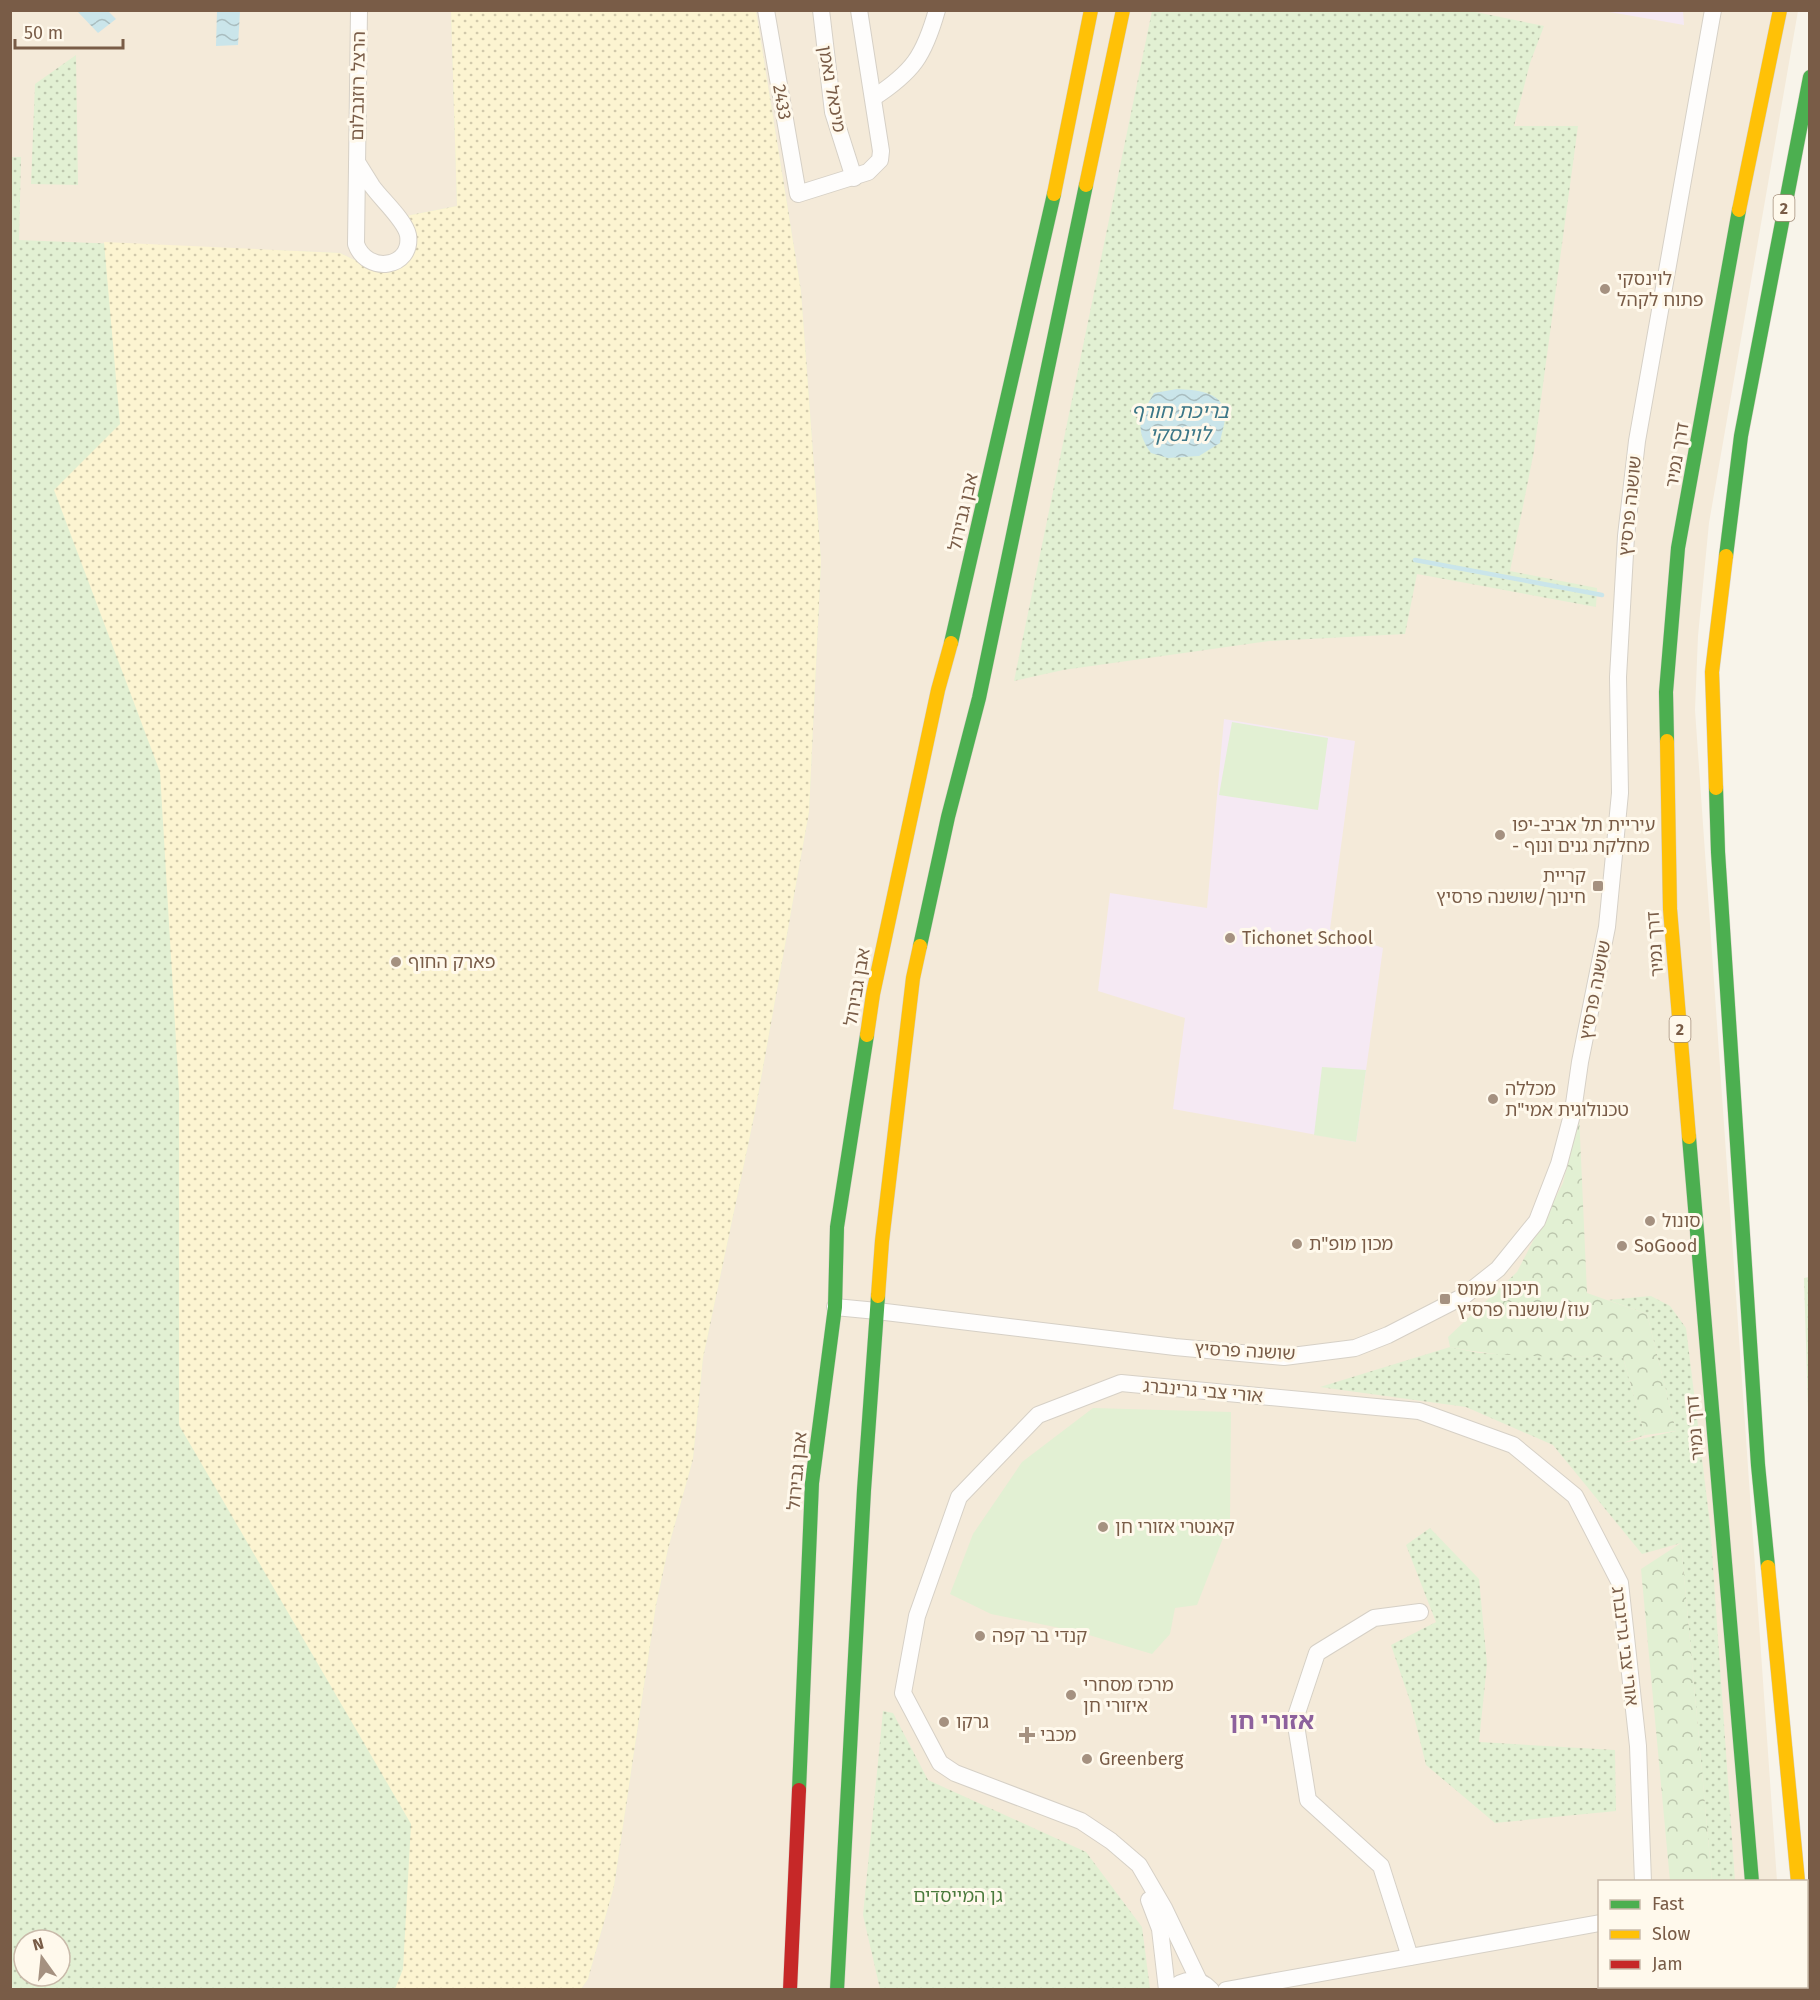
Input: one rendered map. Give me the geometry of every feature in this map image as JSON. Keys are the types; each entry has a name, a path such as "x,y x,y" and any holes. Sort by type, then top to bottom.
{"main road":[{"name":"אבן גבירול","path":"790,1989 812,1483 835,1307 837,1227 873,994 938,690 1058,176 1090,10"},
{"path":"837,1989 864,1502 882,1241 913,978 948,817 981,687 1123,10"},
{"name":"דרך נמיר","path":"1752,1880 1670,909 1666,692 1678,548 1744,181 1780,10"},
{"name":"2","path":"1798,1880 1758,1465 1718,852 1712,672 1741,436 1809,77"}],"street":[{"name":"הרצל רוזנבלום","path":"357,162 371,184 404,225 408,235 404,253 393,262 377,264 362,256 356,244 357,162 359,10"},
{"name":"2433","path":"766,10 798,194 855,177"},
{"name":"מיכאל נאמן","path":"820,10 832,112 855,177"},
{"path":"855,177 868,172 880,160 881,151 860,10"},
{"path":"873,98 897,82 914,64 929,39 937,10"},
{"path":"1705,10 1709,35"},
{"name":"שושנה פרסיץ","path":"835,1307 1175,1347 1284,1357 1355,1348 1388,1335 1464,1296 1498,1269 1537,1221 1559,1164 1573,1111 1580,1062 1607,927 1620,793 1618,677 1631,489 1637,441 1713,10"},
{"name":"אורי צבי גרינברג","path":"1205,1985 1139,1865 1111,1841 1081,1821 955,1773 940,1763 903,1693 922,1598 959,1497 1038,1415 1121,1383 1419,1411 1513,1445 1575,1496 1620,1583 1638,1746 1642,1880"},
{"path":"1410,1957 1381,1866 1308,1800 1295,1719 1317,1653 1374,1618 1420,1612"},
{"path":"1139,1865 1146,1894 1160,1929 1169,1989 1184,1981 1205,1985"},
{"path":"1226,1989 1598,1923"}],"shaded area":[{"path":"11,11 1798,11 1709,523 1698,636 1695,710 1777,1880 1598,1880 1598,1988 1808,1988 1809,1896 1809,1989 11,1990"},
{"path":"1604,11 1683,11 1684,25"},
{"name":"Tichonet School","path":"1224,719 1355,741 1330,929 1383,948 1356,1142 1173,1109 1185,1018 1098,991 1110,893 1207,908"}],"green space":[{"path":"1466,10 1544,26 1530,63 1514,126 1578,126 1534,451 1510,571 1597,588 1596,607 1417,574 1405,634 1269,641 1063,670 1014,681 1152,11"},
{"name":"פארק החוף","path":"451,11 756,11 801,291 821,561 809,812 755,1112 703,1358 693,1459 668,1549 656,1605 614,1886 588,1979 581,1989 11,1989 10,157 21,157 19,240 340,253 369,267 386,271 404,265 413,248 406,216 457,206"},
{"path":"76,55 78,185 31,184 35,84"},
{"path":"1232,722 1328,738 1318,810 1219,795"},
{"path":"1322,1067 1366,1070 1356,1142 1314,1135"},
{"path":"1579,1114 1587,1293 1647,1314 1676,1431 1645,1435 1623,1357 1514,1355 1450,1347 1448,1337 1517,1272 1563,1183"},
{"path":"1810,1277 1809,1442 1804,1278"},
{"path":"1651,1296 1670,1306 1686,1328 1710,1524 1735,1880 1712,1880 1681,1543 1642,1554 1553,1445 1466,1407 1320,1387 1450,1347 1479,1353 1623,1357 1645,1435 1623,1443 1676,1431 1647,1314 1608,1300"},
{"name":"קאנטרי אזורי חן","path":"1093,1408 1231,1412 1230,1520 1197,1605 1175,1608 1170,1634 1152,1654 1079,1632 991,1614 950,1594 973,1534 1022,1462"},
{"path":"1430,1528 1479,1579 1487,1664 1479,1742 1615,1750 1616,1811 1495,1823 1426,1765 1411,1704 1391,1645 1436,1622 1406,1545"},
{"path":"1681,1543 1712,1880 1670,1880 1641,1569"},
{"name":"גן המייסדים","path":"883,1711 893,1713 928,1780 1086,1852 1142,1927 1150,1989 880,1989 863,1915"}],"sand":[{"name":"פארק החוף","path":"451,11 756,11 801,291 821,561 809,812 755,1112 703,1358 693,1459 668,1549 656,1605 614,1886 588,1979 581,1989 395,1989 403,1969 411,1824 179,1425 179,1091 160,772 54,490 120,424 104,242 340,253 369,267 404,265 406,216 457,206"}],"water":[{"path":"77,11 108,11 116,19 98,33"},
{"path":"217,11 240,11 238,45 216,46"},
{"name":"בריכת חורף לוינסקי","path":"1177,389 1207,393 1219,400 1223,406 1225,417 1220,443 1199,456 1168,458 1151,453 1142,437 1142,416 1154,393"}],"waterway":[{"path":"1415,560 1602,595"}],"traffic: fast":[{"path":"1726,556 1741,436 1810,77"},
{"path":"920,946 948,817 979,698 1086,185"},
{"path":"951,643 1054,194"},
{"path":"1667,741 1666,692 1678,548 1739,210"},
{"path":"1716,788 1718,852 1758,1465 1768,1567"},
{"path":"799,1790 812,1483 835,1307 837,1227 867,1035"},
{"path":"1689,1137 1752,1880"},
{"path":"837,1990 864,1490 878,1296"}],"traffic: slow":[{"path":"1054,194 1091,10"},
{"path":"1086,185 1123,10"},
{"path":"1739,210 1780,10"},
{"path":"1716,788 1712,672 1726,556"},
{"path":"867,1035 873,994 938,690 951,643"},
{"path":"1667,741 1670,909 1689,1137"},
{"path":"878,1296 882,1241 913,978 920,946"},
{"path":"1768,1567 1798,1880"}],"traffic: jam":[{"path":"790,1990 799,1790"}],"place":[{"name":"לוינסקי פתוח לקהל","path":"1605,289"},
{"name":"עיריית תל אביב-יפו - מחלקת גנים ונוף","path":"1500,835"},
{"name":"קריית חינוך/שושנה פרסיץ","path":"1598,886"},
{"name":"Tichonet School","path":"1230,938"},
{"name":"פארק החוף","path":"396,962"},
{"name":"מכללה טכנולוגית אמי\"ת","path":"1493,1099"},
{"name":"סונול","path":"1650,1221"},
{"name":"מכון מופ\"ת","path":"1297,1244"},
{"name":"SoGood","path":"1622,1246"},
{"name":"תיכון עמוס עוז/שושנה פרסיץ","path":"1445,1299"},
{"name":"קאנטרי אזורי חן","path":"1103,1527"},
{"name":"קנדי בר קפה","path":"980,1636"},
{"name":"מרכז מסחרי איזורי חן","path":"1071,1695"},
{"name":"גרקו","path":"944,1722"},
{"name":"מכבי","path":"1027,1735"},
{"name":"Greenberg","path":"1087,1759"}],"district":[{"name":"אזורי חן","path":"1272,1721"}]}
